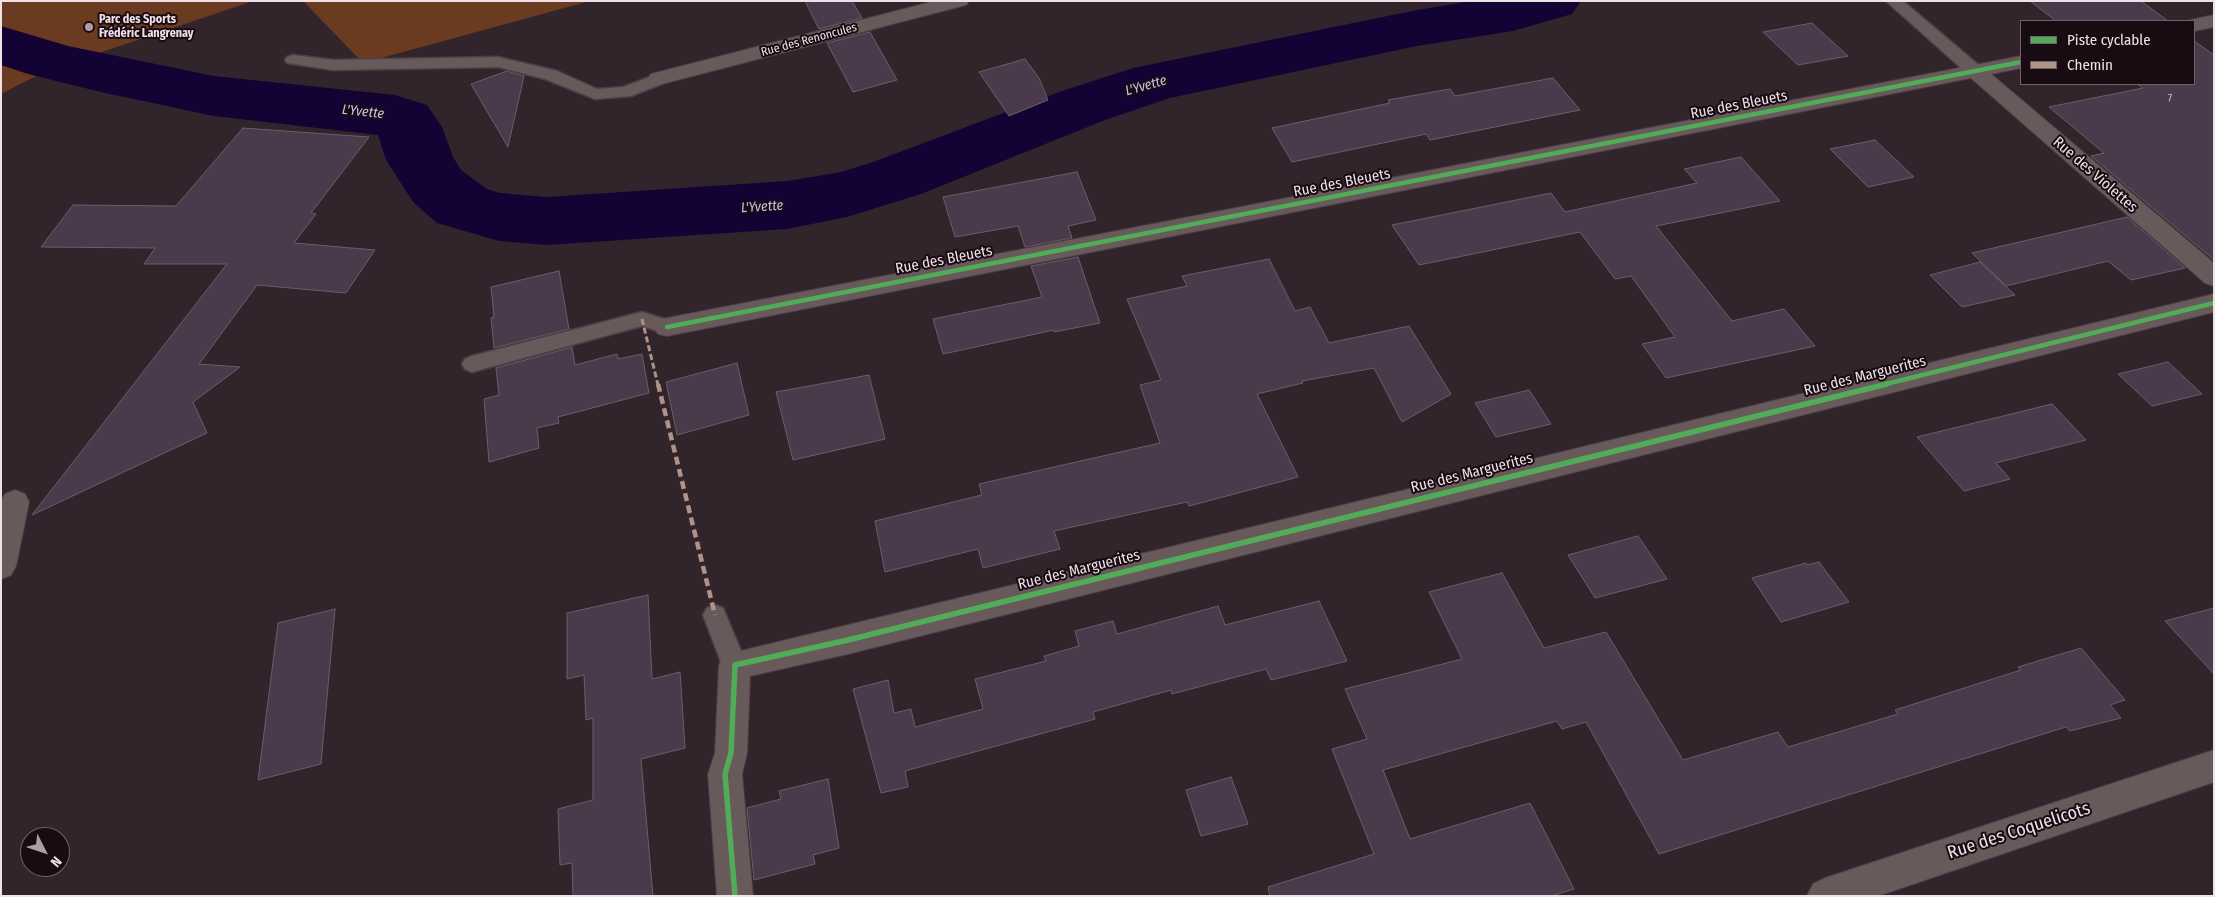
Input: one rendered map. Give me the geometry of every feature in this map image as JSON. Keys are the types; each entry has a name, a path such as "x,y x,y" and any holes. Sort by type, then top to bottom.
{"street":[{"name":"Rue des Renoncules","path":"658,79 959,1"},
{"path":"2195,25 2214,20"},
{"name":"Rue des Bleuets","path":"667,327 2020,62"},
{"name":"Rue des Violettes","path":"1976,72 2214,277"},
{"name":"Rue des Marguerites","path":"736,666 2214,303"},
{"path":"1,566 15,502"},
{"path":"735,896 725,774 731,753 736,666"},
{"name":"Rue des Coquelicots","path":"1825,896 2214,766"}],"lane":[{"path":"1893,1 1976,72"},
{"path":"293,60 333,65 498,62 551,75 594,94 625,92 658,79"},
{"path":"472,364 642,319 667,327"},
{"path":"715,615 729,654 736,666"}],"shaded area":[{"name":"Parc des Sports Frédéric Langrenay","path":"1,1 253,1 102,52 32,78 1,94"},
{"path":"303,1 590,1 363,63"}],"building":[{"path":"805,1 852,1 862,18 819,29"},
{"path":"2030,1 2141,1 2167,20 2055,20"},
{"path":"1812,23 1848,56 1798,65 1763,32"},
{"path":"870,32 897,80 853,92 827,43"},
{"path":"2195,42 2214,55 2214,260 2091,156 2104,153 2049,107 2143,88 2138,85 2195,85"},
{"path":"1025,59 1039,78 1048,100 1009,116 979,72"},
{"path":"507,71 524,76 508,147 471,84"},
{"path":"1553,78 1580,110 1430,140 1426,134 1292,162 1272,128 1390,103 1388,100 1450,89 1455,96"},
{"path":"243,128 369,137 311,213 316,214 294,243 375,250 346,293 257,285 199,364 240,367 193,402 207,433 32,515 227,264 144,264 155,248 41,247 73,205 176,206"},
{"path":"1875,140 1914,177 1868,187 1830,149"},
{"path":"1741,157 1780,201 1656,226 1732,321 1784,309 1815,346 1666,378 1642,344 1675,337 1631,276 1615,279 1580,232 1419,265 1392,225 1551,193 1565,212 1697,183 1684,169"},
{"path":"1077,172 1096,220 1068,226 1072,238 1025,247 1018,226 955,237 943,197"},
{"path":"2127,217 2185,268 2131,280 2108,261 2006,286 1972,253"},
{"path":"1078,257 1100,323 1054,332 1054,330 943,354 933,319 1042,297 1031,266"},
{"path":"1269,259 1295,311 1310,307 1329,343 1409,326 1451,394 1402,422 1374,368 1302,381 1303,383 1257,394 1298,477 1189,506 1187,502 1054,531 1060,549 983,568 978,549 885,572 875,521 982,495 979,484 1160,443 1140,385 1161,380 1127,299 1187,286 1182,276"},
{"path":"1980,262 2015,295 1962,307 1930,275"},
{"path":"559,271 569,329 494,348 491,318 494,317 491,287"},
{"path":"572,347 575,365 617,354 618,359 642,354 649,393 558,417 559,423 537,428 539,448 489,462 484,399 499,395 496,368"},
{"path":"2168,362 2202,394 2152,406 2118,374"},
{"path":"737,363 749,415 677,435 666,382"},
{"path":"869,375 885,439 793,460 776,392"},
{"path":"1529,390 1551,424 1496,437 1475,403"},
{"path":"2052,404 2086,440 1996,463 2010,479 1964,491 1917,437"},
{"path":"1638,536 1667,579 1595,598 1568,555"},
{"path":"1819,562 1849,602 1781,622 1752,578 1806,563 1807,565"},
{"path":"1502,573 1544,648 1606,632 1683,760 1778,732 1788,747 1898,714 1895,710 2021,670 2018,667 2081,648 2125,700 2110,705 2121,718 2070,731 2066,727 1659,854 1586,722 1562,729 1557,721 1383,770 1410,839 1530,803 1574,889 1551,896 1270,896 1268,887 1374,854 1332,749 1367,739 1345,689 1462,659 1429,592"},
{"path":"648,595 652,679 680,672 685,748 641,759 653,896 573,896 572,863 560,865 558,809 593,800 593,718 586,720 584,675 567,679 567,613"},
{"path":"1319,601 1347,661 1271,680 1266,669 1172,694 1171,690 1093,712 1095,719 905,771 908,787 881,793 853,689 888,680 894,713 911,709 915,727 983,709 975,679 1046,661 1044,656 1079,646 1075,631 1113,621 1117,634 1218,606 1225,625"},
{"path":"2214,608 2214,674 2165,621"},
{"path":"335,609 321,764 258,780 278,623"},
{"path":"1231,777 1248,824 1201,836 1186,790"},
{"path":"828,779 839,848 813,855 815,864 754,880 747,808 781,799 779,791"}],"waterway":[{"name":"L'Yvette","path":"1,44 50,61 214,96 395,116 404,120 409,127 420,160 437,186 462,206 499,217 547,221 787,205 847,194 897,178 1082,106 1155,82 1417,28 1513,13 1551,1"}],"marked path":[{"path":"642,319 715,615"}],"cycle path":[{"path":"667,327 2020,62"},
{"path":"735,896 725,774 731,753 735,665 848,640 2214,303"}],"place":[{"name":"Parc des Sports Frédéric Langrenay","path":"89,27"}]}
